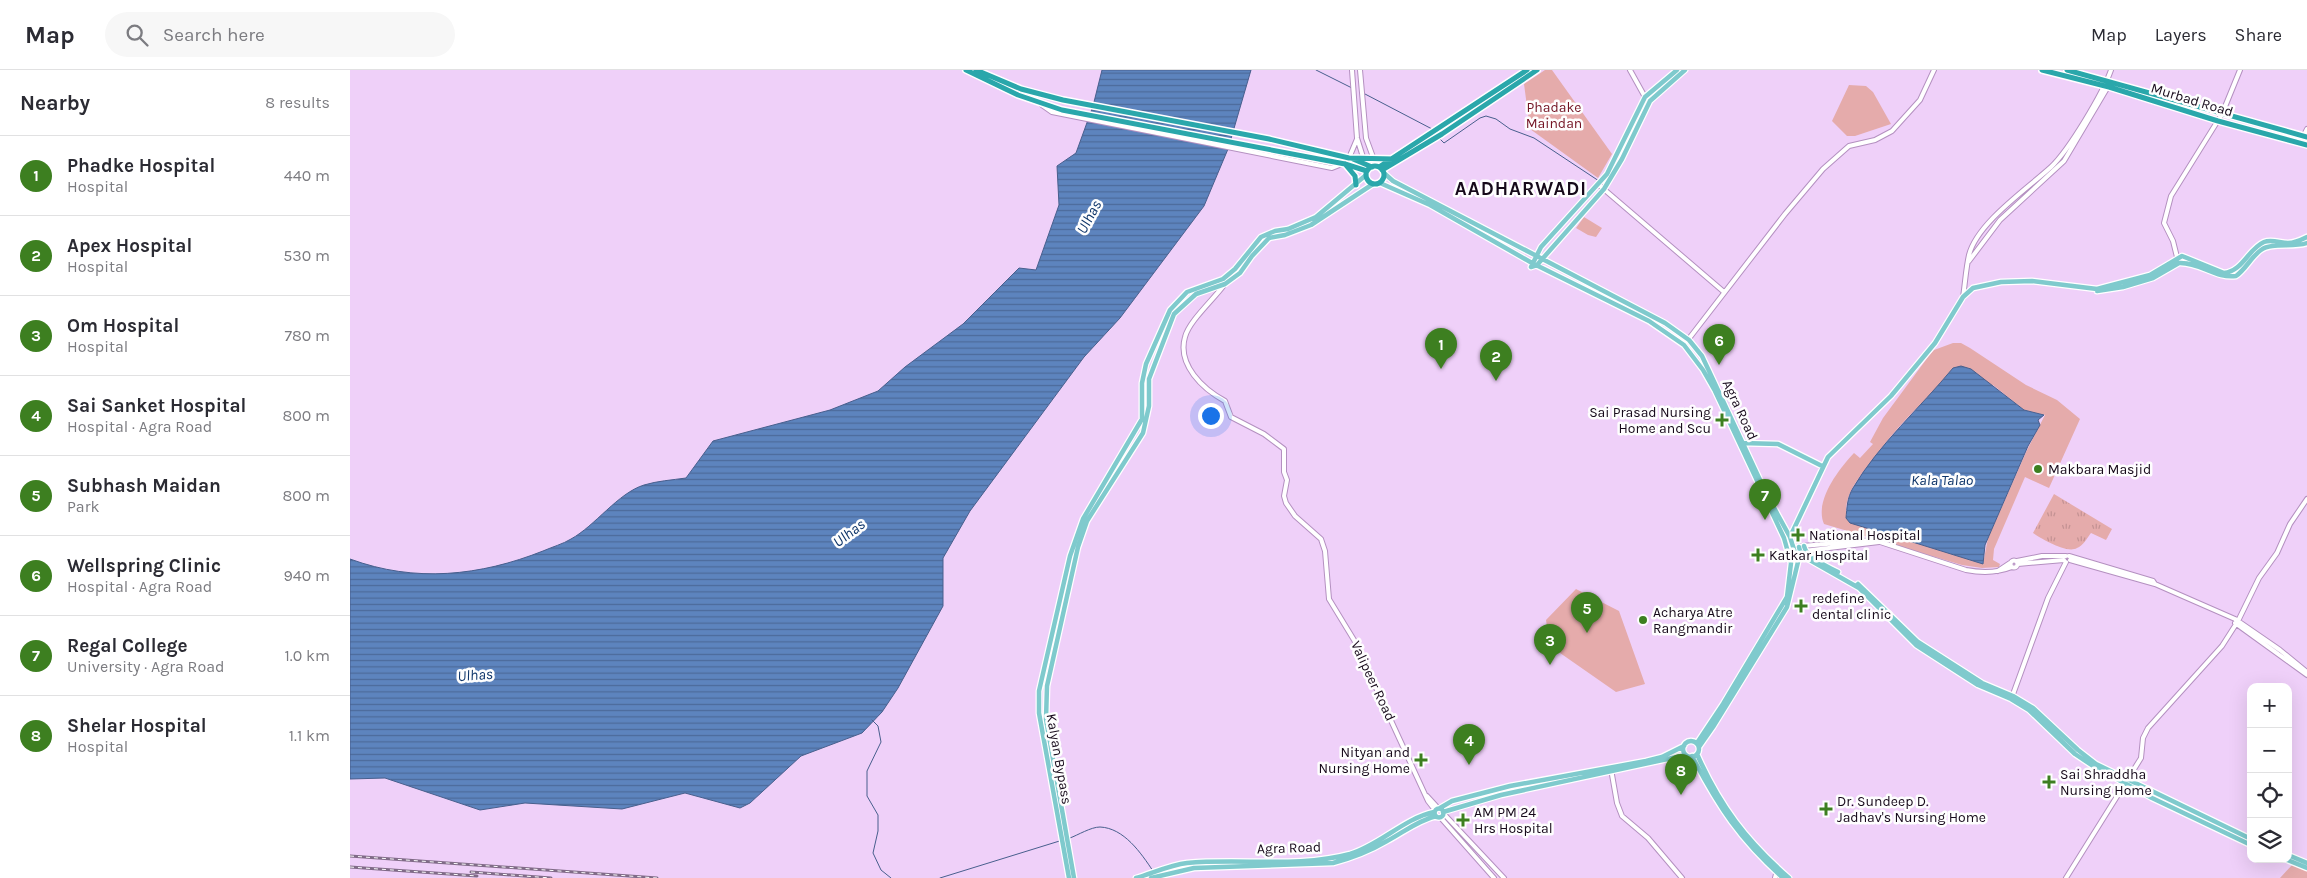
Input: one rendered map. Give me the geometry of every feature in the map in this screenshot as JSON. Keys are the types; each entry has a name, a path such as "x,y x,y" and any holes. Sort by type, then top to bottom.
{"highway":[{"path":"966,70 1018,95 1061,112 1267,153 1344,164 1367,173"},
{"path":"976,70 1021,90 1063,100 1269,139 1347,157 1382,170 1527,70"},
{"path":"1439,132 1537,70"},
{"name":"Murbad Road","path":"2042,70 2108,82 2218,121 2307,145"},
{"path":"2067,70 2305,137"},
{"path":"1372,167 1367,173 1368,181 1373,184 1380,183 1382,170 1394,159 1431,138"},
{"path":"1347,157 1394,159"},
{"path":"1344,164 1355,176 1356,185"}],"main road":[{"path":"1533,265 1535,256 1562,222 1599,185 1618,156 1645,97 1677,70"},
{"path":"1533,265 1541,259 1604,189 1622,159 1650,101 1685,70"},
{"name":"Agra Road","path":"1382,170 1393,181 1665,323 1689,340 1702,356 1788,550 1791,563 1787,597 1698,745"},
{"path":"1224,282 1261,237 1275,231 1288,230 1316,217 1356,185 1367,173"},
{"name":"Agra Road","path":"1380,183 1430,205 1533,265 1649,321 1684,346 1711,384 1790,537 1800,549 1787,607 1713,727 1698,745"},
{"path":"1075,546 1087,521 1143,433 1149,406 1149,379 1174,314 1196,294 1224,282 1240,272 1269,238 1285,236 1311,225 1373,184"},
{"path":"1562,222 1568,228"},
{"path":"1790,537 1822,466 1838,445 1876,412 1935,343 1963,297 1975,287 2032,282 2106,291 2162,274 2178,260 2188,261 2224,273 2229,272 2235,270 2256,247 2264,242 2271,240 2289,243 2307,237"},
{"path":"2188,261 2224,276 2233,277 2242,272 2260,250 2265,248 2293,247 2307,243"},
{"path":"1740,443 1778,444 1822,466"},
{"name":"Kalyan Bypass","path":"1069,878 1040,720 1039,691 1070,556 1075,546"},
{"name":"Kalyan Bypass","path":"1062,833 1046,719 1047,686 1076,558 1075,546"},
{"path":"1800,549 1863,587 1900,626 1926,647 1982,683 2012,697 2033,711 2096,764 2126,783 2247,843"},
{"path":"1040,720 1046,719"},
{"name":"Agra Road","path":"1662,759 1691,741 1698,745"},
{"path":"1694,755 1698,745"},
{"path":"1684,746 1686,755 1694,755"},
{"name":"Agra Road","path":"1151,878 1186,863 1312,860 1350,854 1386,837 1420,816 1624,767 1686,755"},
{"path":"1694,755 1724,808 1741,832 1783,878"},
{"name":"Agra Road","path":"1136,878 1164,871 1186,869 1333,863 1350,859 1388,841 1423,819 1439,812 1452,801 1510,786 1611,770"},
{"path":"2126,783 2247,837"},
{"name":"Kalyan Bypass","path":"1066,855 1074,878"},
{"path":"2292,857 2307,863"},
{"path":"2292,862 2307,868"},
{"path":"1186,863 1186,869"},
{"path":"1777,870 1789,878"}],"street":[{"path":"1352,70 1357,138 1363,157"},
{"path":"1360,70 1368,142 1373,157"},
{"path":"1630,70 1645,97 1650,101"},
{"path":"1684,346 1724,292 1823,169 1849,146 1875,140 1892,131 1920,100 1934,70"},
{"path":"1980,239 2056,170 2108,82 2111,70"},
{"path":"2178,260 2173,241 2164,224 2166,209 2171,196 2222,114 2240,70"},
{"path":"1039,102 1052,112 1061,112"},
{"path":"2300,143 2305,137 2307,129"},
{"path":"1963,297 1969,261 1995,216 2052,166 2078,134"},
{"path":"1347,157 1357,138"},
{"path":"1359,144 1368,142"},
{"path":"2052,166 2056,170"},
{"path":"1599,185 1724,292"},
{"name":"Valipeer Road","path":"1224,282 1185,337 1185,360 1189,369 1215,395 1225,401 1231,417 1264,434 1284,449 1284,472 1287,480 1284,496 1286,503 1295,516 1321,539 1325,551 1329,599 1354,640 1427,796 1439,812"},
{"path":"1965,283 1975,287"},
{"path":"2066,878 2141,758 2143,738 2148,728 2218,652 2237,623 2258,578 2277,553 2290,524 2307,499"},
{"path":"1800,549 1832,542 1874,540 1966,570 1981,573 1998,571 2011,565 2016,567 2017,563 2053,555 2126,572 2153,581 2155,584 2231,619 2307,674"},
{"path":"1832,542 1833,547"},
{"path":"1788,550 1879,542"},
{"path":"2053,555 2053,560"},
{"path":"2012,697 2048,598 2067,559"},
{"path":"2017,563 2067,559"},
{"path":"1611,770 1617,803 1622,816 1648,838 1682,878"},
{"path":"1439,812 1494,878"},
{"path":"1439,812 1504,878"},
{"path":"1775,878 1777,870"}],"green space":[{"name":"Phadake Maindan","path":"1545,70 1552,70 1612,154 1598,178 1530,129 1524,84"},
{"path":"1849,85 1866,86 1873,92 1891,124 1855,136 1847,136 1832,121"},
{"path":"1584,217 1602,228 1596,237 1576,228"},
{"path":"1953,343 1961,343 2026,385 2057,400 2080,419 2049,488 2025,477 1994,549 1993,560 2000,564 1999,567 1982,568 1962,565 1824,524 1822,505 1835,476 1854,453 1860,458 1873,444 1870,442 1883,418 1934,350","holes":["1993,385 2024,410 2045,415 2027,450 1988,538 1983,564 1849,522 1846,514 1847,501 1857,480 1898,428 1926,401 1931,398"]},
{"path":"2054,494 2112,529 2106,540 2091,533 2079,547 2067,549 2042,539 2033,533"},
{"path":"1576,589 1619,611 1645,684 1616,692 1550,646 1546,620"},
{"path":"2292,865 2307,871 2307,878 2280,878"}],"water":[{"name":"Ulhas","path":"1102,70 1251,70 1228,149 1204,206 1120,318 1084,357 970,511 943,558 943,606 898,688 882,712 862,733 801,756 750,803 740,808 685,793 622,809 525,803 480,810 385,778 350,779 350,559 374,567 423,574 471,571 519,560 571,539 634,489 654,482 686,478 713,441 830,410 878,391 905,367 963,324 1019,268 1036,270 1059,205 1057,166 1076,153 1093,106"},
{"name":"Kala Talao","path":"1961,366 1971,369 2024,410 2044,415 2038,420 2040,425 2028,446 1985,545 1983,564 1906,540 1902,534 1896,537 1850,523 1846,518 1851,492 1875,456 1953,368"}],"waterway":[{"path":"1316,70 1352,88"},
{"path":"1365,94 1432,129"},
{"path":"1439,138 1444,143 1480,118 1486,116 1496,119 1510,129 1534,138 1599,181"},
{"path":"872,720 878,726 881,742 867,771 867,796 878,815 878,831 873,853 881,870 891,878"},
{"path":"1070,838 1096,827 1109,828 1131,843 1153,871"},
{"path":"940,878 1066,839"}],"railway":[{"path":"350,856 657,878"},
{"path":"350,867 477,876"},
{"path":"471,872 551,878"}],"place":[{"name":"Wellspring Clinic","path":"1719,365"},
{"name":"Phadke Hospital","path":"1441,369"},
{"name":"Apex Hospital","path":"1496,381"},
{"name":"Sai Prasad Nursing Home and Scu","path":"1722,420"},
{"name":"Makbara Masjid","path":"2038,469"},
{"name":"Regal College","path":"1765,520"},
{"name":"National Hospital","path":"1798,535"},
{"name":"Katkar Hospital","path":"1758,555"},
{"name":"redefine dental clinic","path":"1801,606"},
{"name":"Acharya Atre Rangmandir","path":"1643,620"},
{"name":"Subhash Maidan","path":"1587,633"},
{"name":"Om Hospital","path":"1550,665"},
{"name":"Nityan and Nursing Home","path":"1421,760"},
{"name":"Sai Sanket Hospital","path":"1469,765"},
{"name":"Sai Shraddha Nursing Home","path":"2049,782"},
{"name":"Shelar Hospital","path":"1681,795"},
{"name":"Dr. Sundeep D. Jadhav's Nursing Home","path":"1826,809"},
{"name":"AM PM 24 Hrs Hospital","path":"1463,820"}],"district":[{"name":"AADHARWADI","path":"1521,189"}]}
